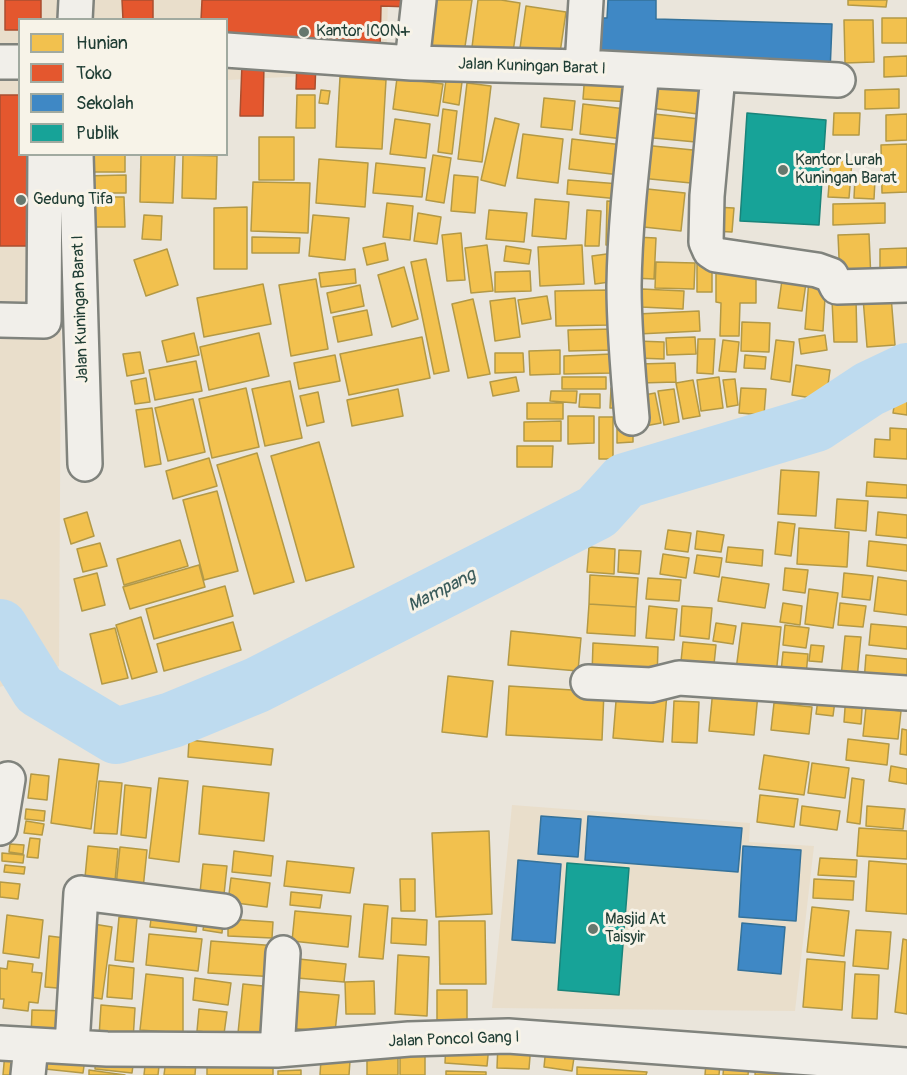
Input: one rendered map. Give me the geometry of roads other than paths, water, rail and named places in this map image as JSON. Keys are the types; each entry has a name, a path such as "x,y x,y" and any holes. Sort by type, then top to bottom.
{"street":[{"path":"75,18 76,0"},
{"path":"412,63 419,0"},
{"path":"582,67 586,0"},
{"name":"Jalan Kuningan Barat I","path":"228,50 412,63 582,67 838,80"},
{"path":"0,62 18,62"},
{"path":"632,418 626,358 624,284 628,210 642,71"},
{"path":"718,75 707,196 706,243 710,250 716,255 817,270 831,275 837,287 907,285"},
{"path":"0,320 44,321 45,156"},
{"name":"Jalan Kuningan Barat I","path":"76,156 85,464"},
{"path":"588,682 651,685 679,678 907,693"},
{"path":"0,828 8,779"},
{"path":"72,1046 81,893 224,911"},
{"path":"277,1050 283,953"},
{"name":"Jalan Poncol Gang I","path":"20,1055 72,1046 137,1062 409,1039 508,1036 786,1066 907,1065"}],"waterway":[{"name":"Mampang","path":"0,627 39,690 116,736 172,720 257,685 597,512 625,481 816,424 869,389 907,371"}],"place":[{"name":"Kantor ICON+","path":"304,32"},
{"name":"Kantor Lurah Kuningan Barat","path":"783,170"},
{"name":"Gedung Tifa","path":"21,200"},
{"name":"Masjid At Taisyir","path":"593,929"}]}
